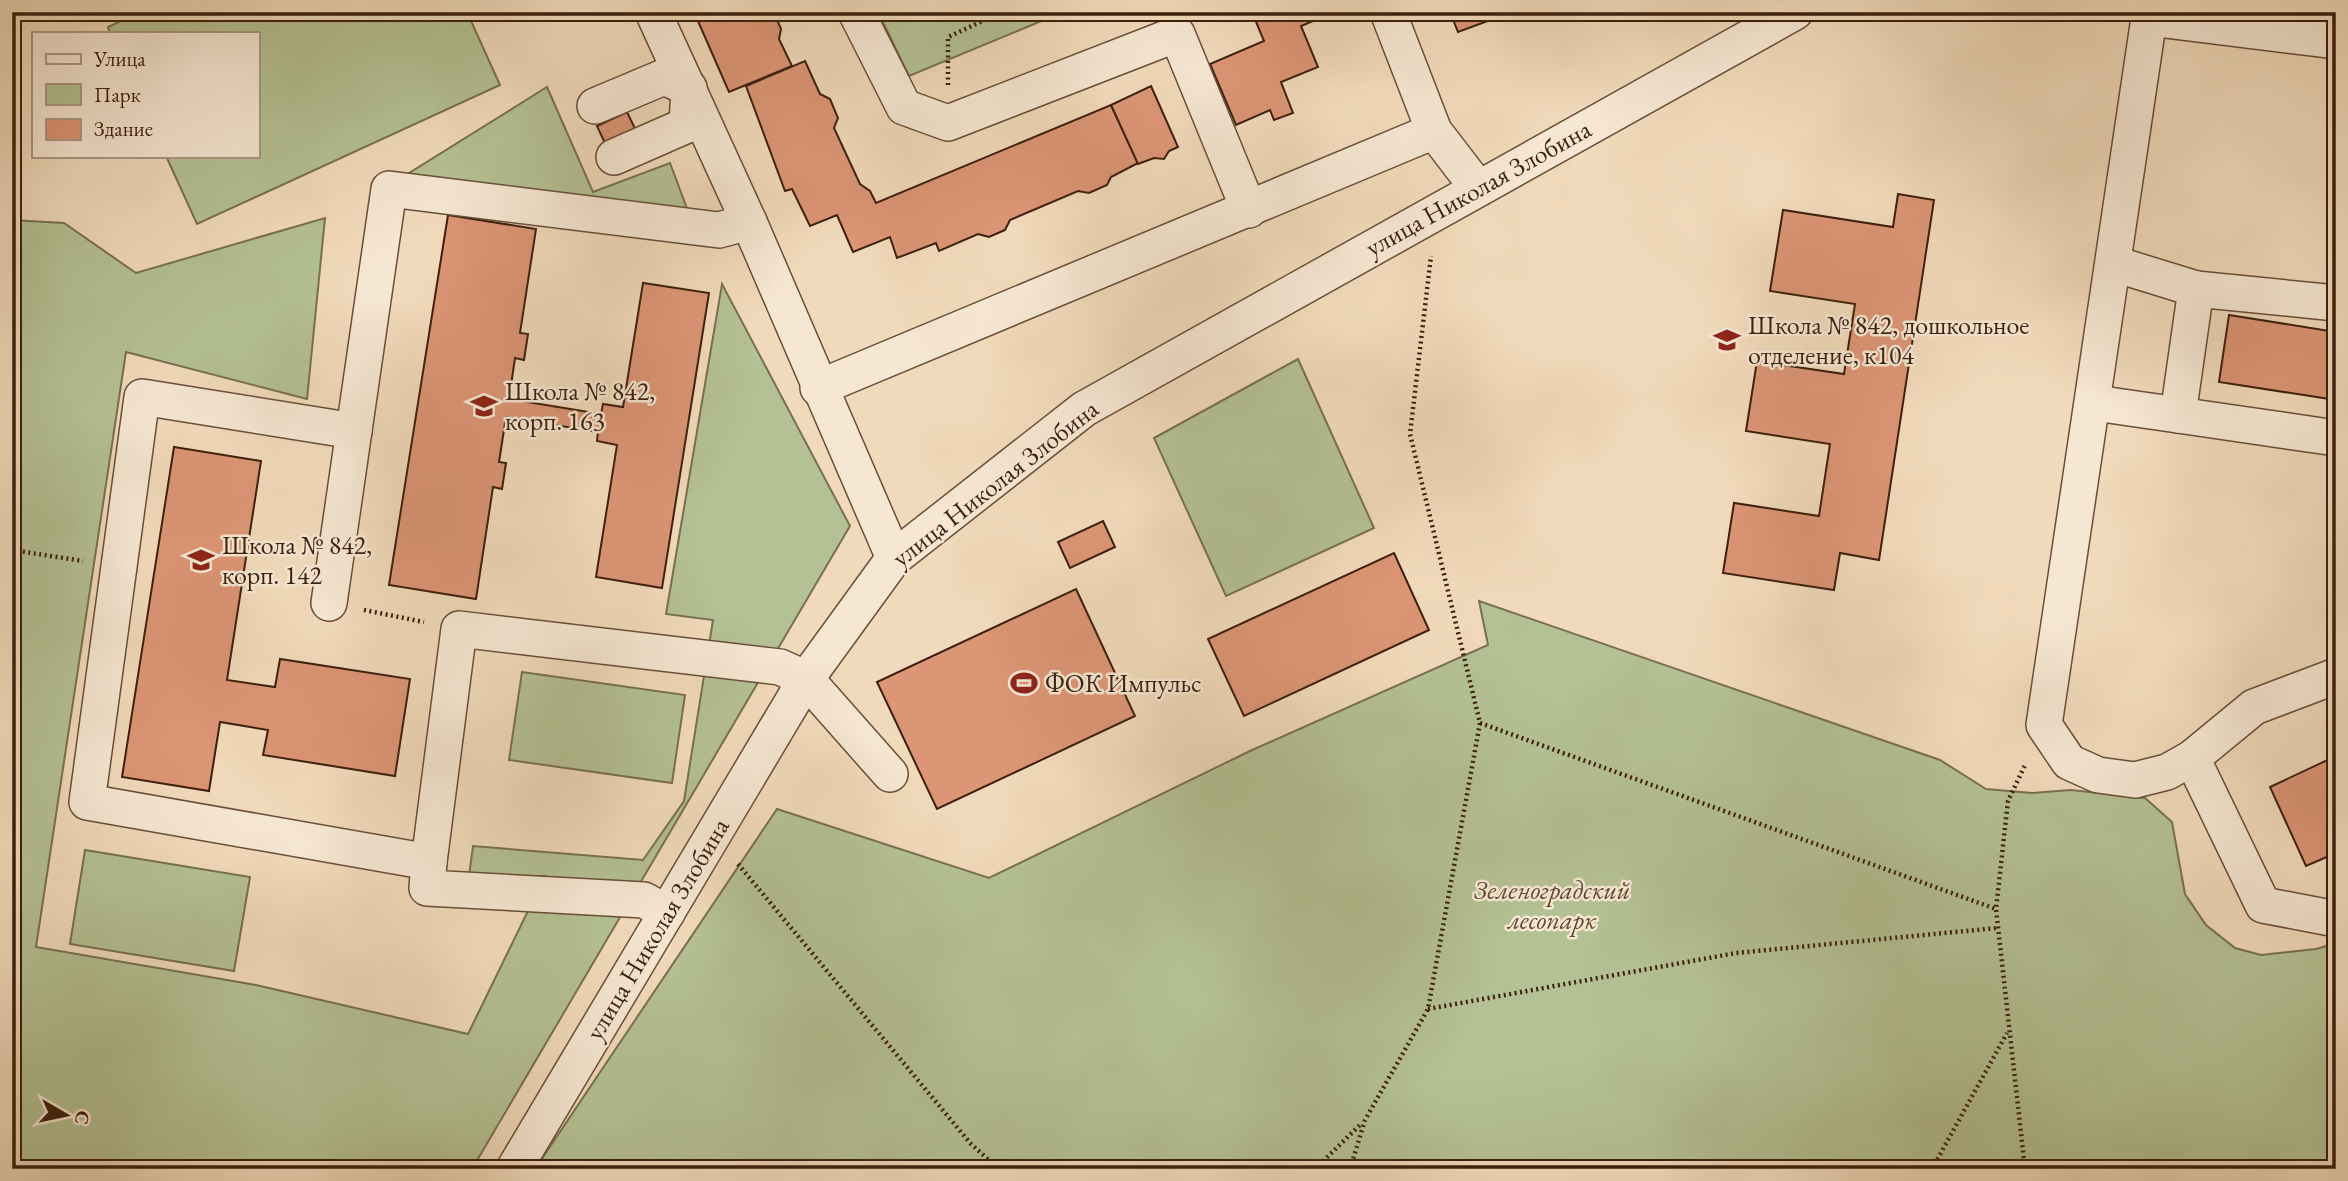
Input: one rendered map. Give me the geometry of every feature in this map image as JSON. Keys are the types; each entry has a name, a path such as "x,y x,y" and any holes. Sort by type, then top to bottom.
{"street":[{"path":"653,12 749,222 818,388 894,558"},
{"path":"856,12 904,107 948,123 1177,34 1249,210"},
{"path":"1388,12 1434,131 1478,187"},
{"name":"улица Николая Злобина","path":"514,1169 806,679 894,558 1084,409 1795,12"},
{"path":"2336,41 2150,15 2095,402 2044,725 2069,762 2098,775 2135,780 2167,772 2192,758 2254,707 2336,676"},
{"path":"595,106 664,77 689,88"},
{"path":"614,157 687,124 689,88"},
{"path":"818,388 1434,131"},
{"path":"329,603 389,189 719,230 749,222"},
{"path":"2115,264 2196,289 2336,303"},
{"path":"2178,415 2196,289"},
{"path":"354,431 142,397 87,802 429,862"},
{"path":"2095,402 2336,438"},
{"path":"667,913 644,900 427,888 459,629 780,667 806,679 890,774"},
{"path":"2192,758 2263,905 2336,919"}],"path":[{"path":"948,123 948,37 1002,12"},
{"path":"1350,1169 1364,1120 1428,1009 1480,723 1410,434 1437,210"},
{"path":"12,550 119,567"},
{"path":"329,603 459,629"},
{"path":"1480,723 1996,909"},
{"path":"2025,1169 1996,909 2008,800 2044,725"},
{"path":"714,835 971,1144 999,1169"},
{"path":"1428,1009 1735,953 1997,928"},
{"path":"1932,1169 2008,1032"},
{"path":"1315,1169 1364,1120"}],"green space":[{"path":"140,12 467,12 500,85 197,224 167,158 259,158 259,32 110,32 108,27"},
{"path":"878,12 1055,12 1056,15 909,76"},
{"path":"547,87 593,192 670,163 692,222 406,175"},
{"path":"325,218 307,399 126,352 36,947 256,985 468,1034 545,876 469,876 473,846 643,860 684,801 713,620 666,614 722,284 850,526 472,1169 12,1169 12,220 64,223 136,273"},
{"path":"1298,359 1374,528 1226,596 1154,438"},
{"name":"Зеленоградский лесопарк","path":"1479,601 1940,760 1986,789 2032,793 2071,790 2145,798 2172,822 2185,894 2206,925 2235,948 2261,955 2316,949 2336,943 2336,1169 535,1169 777,809 989,878 1250,751 1488,645"},
{"path":"522,672 685,695 672,783 509,760"},
{"path":"85,850 250,877 234,971 70,944"}],"building":[{"path":"694,12 774,12 781,29 779,39 792,66 729,92"},
{"path":"1252,12 1332,13 1301,26 1318,67 1281,82 1293,113 1274,120 1270,110 1236,125 1210,64 1264,41"},
{"path":"1450,12 1525,12 1504,21 1493,19 1458,32"},
{"path":"2293,12 2336,12 2336,19"},
{"path":"805,61 820,94 830,99 838,118 834,128 860,184 870,191 876,203 1111,105 1138,163 1111,177 1107,185 1089,193 1078,191 1010,220 1005,230 989,237 978,234 939,251 936,243 897,258 890,237 853,252 837,215 810,226 792,189 785,191 746,86"},
{"path":"1151,86 1178,147 1169,151 1164,159 1154,158 1138,164 1111,105"},
{"path":"627,112 639,137 609,152 597,126"},
{"path":"1898,194 1934,200 1879,560 1840,553 1834,590 1723,573 1734,503 1819,516 1830,444 1746,431 1757,361 1844,374 1855,304 1770,291 1783,210 1893,227"},
{"name":"Школа № 842, корп. 163","path":"448,215 536,229 520,333 528,334 524,360 515,358 509,399 601,414 603,404 623,407 643,283 709,293 662,588 596,577 617,445 597,441 598,432 506,417 499,462 506,463 502,489 493,487 476,599 389,585"},
{"path":"2229,315 2336,332 2336,400 2219,382"},
{"name":"Школа № 842, корп. 142","path":"174,447 261,461 227,680 275,687 280,659 410,679 395,776 263,755 268,730 220,722 209,791 122,777"},
{"path":"1103,521 1115,547 1070,568 1058,542"},
{"path":"1394,553 1429,630 1244,716 1208,639"},
{"path":"1076,589 1135,716 937,809 877,682"},
{"path":"2336,756 2336,853 2306,866 2270,787"}],"place":[{"name":"Школа № 842, дошкольное отделение, к104","path":"1727,340"},
{"name":"Школа № 842, корп. 163","path":"484,406"},
{"name":"Школа № 842, корп. 142","path":"201,560"},
{"name":"ФОК Импульс","path":"1024,683"}]}
